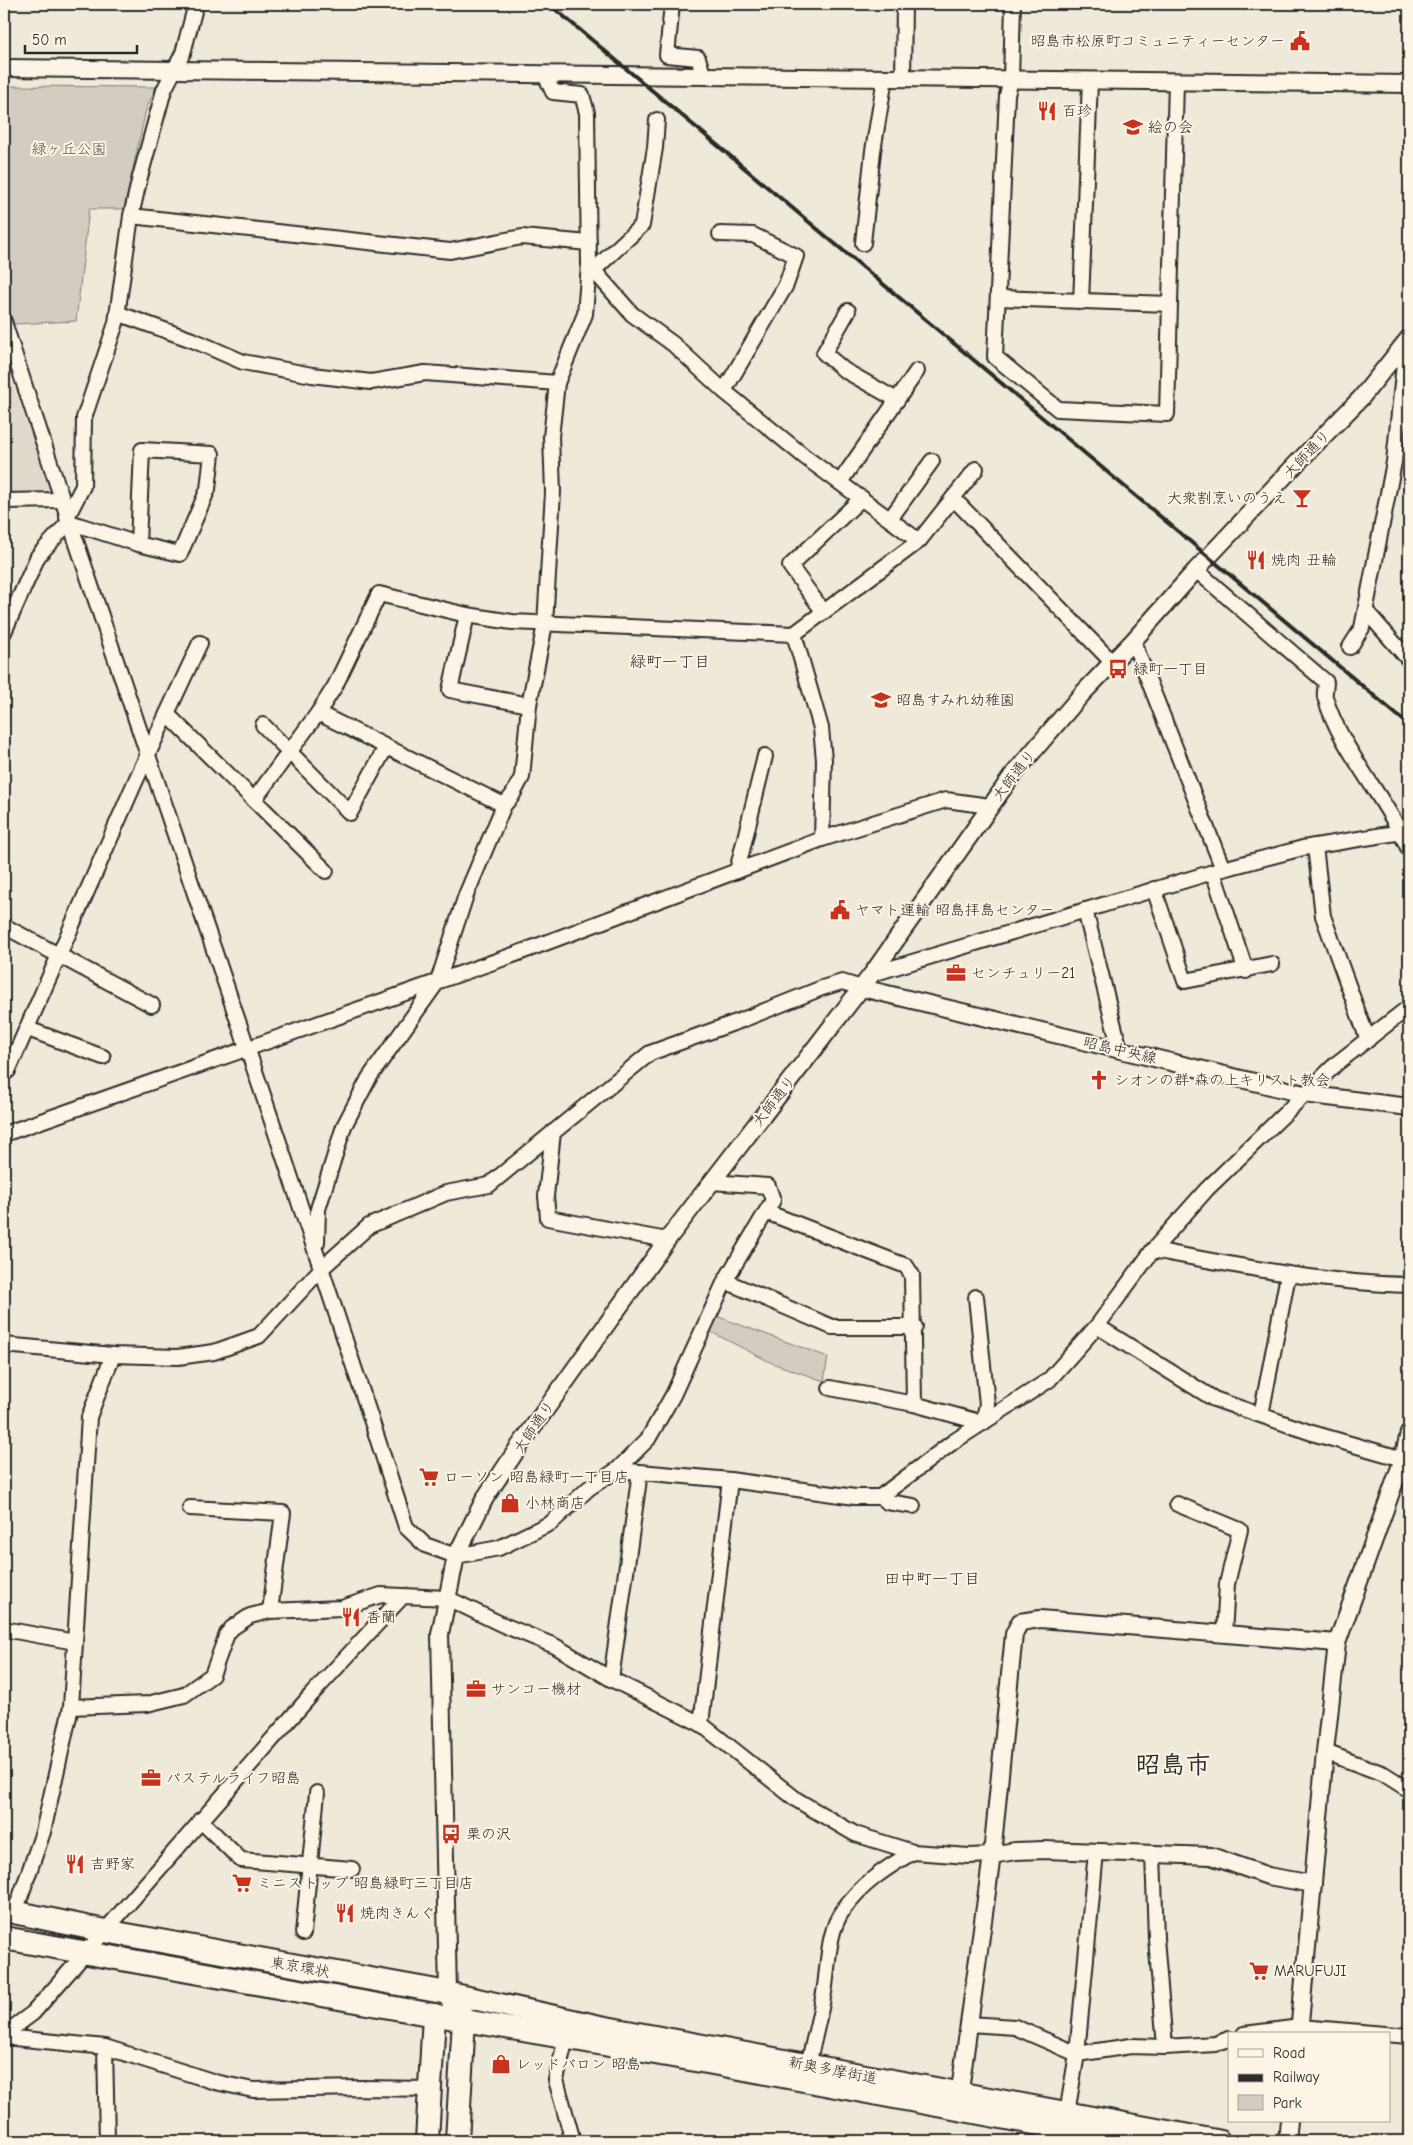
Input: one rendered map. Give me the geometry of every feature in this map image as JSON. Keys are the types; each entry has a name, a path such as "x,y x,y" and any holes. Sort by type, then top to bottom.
{"highway":[{"name":"東京環状","path":"10,1911 105,1931 448,1994"},
{"name":"東京環状","path":"4,1938 434,2015"},
{"path":"428,2141 434,2015 448,1994 464,2019 457,2141"}],"main road":[{"name":"新奥多摩街道","path":"448,1994 598,2026 808,2065 958,2102 1067,2114 1219,2141"},
{"path":"434,2015 958,2102 1127,2141"}],"street":[{"path":"4,632 38,556 68,520 83,486 84,418 117,313 131,216 164,90 183,54 196,4"},
{"path":"672,4 667,55 698,58 704,77"},
{"path":"903,79 904,4"},
{"path":"1013,4 1011,80 1007,95 995,357 1058,409 1167,414 1176,82"},
{"path":"4,68 1409,84"},
{"path":"316,1250 318,1209 344,1126 369,1078 438,981 466,895 504,805 512,796 522,777 529,705 544,624 553,492 551,437 558,383 585,314 592,267 589,243 587,113 582,95 553,92 546,75"},
{"path":"863,243 873,151 885,78"},
{"path":"1081,302 1090,80"},
{"path":"592,267 642,225 655,148 657,120"},
{"path":"131,216 450,252 522,237 589,243"},
{"path":"720,234 753,235 796,256 786,285 724,391"},
{"path":"592,267 632,314 673,344 724,391 804,457 919,541"},
{"path":"998,298 1170,304"},
{"path":"848,311 824,352 844,370 897,400"},
{"path":"117,313 195,341 243,362 312,375 371,382 425,373 558,383"},
{"path":"4,322 61,500 316,1250 406,1527 425,1545 456,1556 499,1548 551,1523 589,1488 617,1470 648,1439 673,1395 725,1281 773,1200 768,1186 711,1182"},
{"path":"1350,647 1362,628 1366,611 1394,462 1408,341"},
{"name":"大師通り","path":"448,1994 440,1644 456,1556 485,1498 518,1448 667,1240 862,988 1012,776 1069,709 1196,570 1361,398 1408,341"},
{"path":"840,482 917,371"},
{"path":"68,520 138,544 180,554 208,489 212,454 142,450 138,544"},
{"path":"890,519 932,461"},
{"path":"254,800 318,713 334,686 379,594 467,615 544,624 794,634 919,541 976,470"},
{"path":"823,611 790,566 862,498"},
{"path":"953,498 1112,662"},
{"path":"4,501 61,500"},
{"path":"1196,570 1326,682 1325,696 1342,735 1402,832 1409,850"},
{"path":"1366,611 1409,660"},
{"path":"467,615 450,690 529,705"},
{"path":"794,634 821,728 824,760 822,839"},
{"path":"1133,641 1218,870 1246,971"},
{"path":"4,1070 8,1072 28,1030 58,955 200,643"},
{"path":"318,713 504,805"},
{"path":"167,714 326,871"},
{"path":"263,725 350,813 386,747"},
{"path":"737,871 765,756"},
{"path":"4,1134 438,981 822,839 946,800 990,806"},
{"path":"872,974 1218,870 1315,846 1402,832"},
{"path":"1315,846 1323,916 1368,1040"},
{"path":"1154,890 1184,981 1246,971 1272,964"},
{"path":"1085,910 1120,1050"},
{"path":"4,926 152,1005"},
{"path":"4,1345 113,1355 196,1356 259,1336 322,1268 369,1226 446,1193 489,1185 650,1053 742,1020 822,988 842,982 862,988"},
{"name":"昭島中央線","path":"862,988 1304,1094 1409,1107"},
{"path":"880,1497 953,1442 1049,1380 1097,1326 1153,1250 1207,1189 1304,1094 1409,1007"},
{"path":"28,1030 103,1057"},
{"path":"553,1132 546,1196 548,1218 667,1240"},
{"path":"766,1212 906,1266 912,1275 915,1327 914,1404"},
{"path":"1153,1250 1288,1275 1359,1284 1409,1285"},
{"path":"1261,1415 1288,1275"},
{"path":"725,1281 832,1327 915,1327"},
{"path":"976,1297 987,1404 983,1423"},
{"path":"1097,1326 1214,1399 1312,1433 1403,1459"},
{"path":"10,1911 43,1832 71,1707 89,1417 113,1355"},
{"path":"830,1388 914,1404 983,1423"},
{"path":"1299,2031 1325,1752 1338,1643 1403,1459 1409,1433"},
{"path":"617,1470 730,1480 856,1497 880,1497 887,1502 913,1506"},
{"path":"611,1679 640,1472"},
{"path":"701,1724 730,1480"},
{"path":"1178,1504 1240,1530 1227,1584 1224,1634"},
{"path":"190,1508 283,1513 270,1611"},
{"path":"71,1707 147,1704 184,1695 212,1675 232,1628 250,1616 270,1611 342,1608 381,1595 447,1598 500,1624 555,1646 611,1679 701,1724 797,1800 855,1834 913,1852 969,1856 992,1856 1015,1851 1044,1850 1211,1856 1268,1876 1313,1884"},
{"path":"4,2030 14,2028 33,2013 88,1952 200,1820 312,1694 403,1596"},
{"path":"958,2102 992,1856 1014,1634 1020,1622 1040,1619 1338,1643"},
{"path":"4,1629 74,1642"},
{"path":"1325,1752 1384,1774 1409,1790"},
{"path":"303,1933 317,1793"},
{"path":"200,1820 241,1860 352,1869"},
{"path":"808,2065 823,1998 832,1932 837,1920 842,1910 869,1880 913,1852"},
{"path":"1067,2114 1077,2054 1096,1852"},
{"path":"1153,1854 1156,1938 1165,2047"},
{"path":"969,2024 1015,2027 1077,2054 1131,2046 1165,2047 1215,2044 1228,2039"},
{"path":"1281,2032 1321,2032"},
{"path":"1390,2035 1409,2036"},
{"path":"4,2037 104,2047 215,2082 253,2090 429,2089"},
{"path":"566,2038 556,2080 573,2141"},
{"path":"104,2047 107,2141"},
{"path":"1287,2141 1289,2122"}],"shaded area":[{"path":"4,359 52,494 4,494"}],"green space":[{"name":"緑ヶ丘公園","path":"4,86 156,87 146,110 124,209 89,209 76,321 14,324 4,294"},
{"path":"716,1316 828,1357 824,1381 772,1363 709,1331"}],"railway":[{"path":"549,4 1409,725"}],"place":[{"name":"昭島市松原町コミュニティーセンター","path":"1300,41"},
{"name":"百珍","path":"1047,111"},
{"name":"絵の会","path":"1133,127"},
{"name":"大衆割烹いのうえ","path":"1302,498"},
{"name":"焼肉 丑輪","path":"1256,560"},
{"name":"緑町一丁目","path":"1118,669"},
{"name":"昭島すみれ幼稚園","path":"881,700"},
{"name":"ヤマト運輸 昭島拝島センター","path":"840,910"},
{"name":"センチュリー21","path":"956,973"},
{"name":"シオンの群 森の上キリスト教会","path":"1099,1080"},
{"name":"ローソン 昭島緑町一丁目店","path":"429,1477"},
{"name":"小林商店","path":"510,1503"},
{"name":"香蘭","path":"351,1617"},
{"name":"サンコー機材","path":"476,1689"},
{"name":"パステルライフ昭島","path":"151,1778"},
{"name":"栗の沢","path":"451,1834"},
{"name":"吉野家","path":"75,1864"},
{"name":"ミニストップ 昭島緑町三丁目店","path":"242,1883"},
{"name":"焼肉きんぐ","path":"345,1913"},
{"name":"MARUFUJI","path":"1259,1971"},
{"name":"レッドバロン 昭島","path":"501,2064"}],"district":[{"name":"緑町一丁目","path":"670,661"},
{"name":"田中町一丁目","path":"932,1578"},
{"name":"昭島市","path":"1173,1764"}]}
